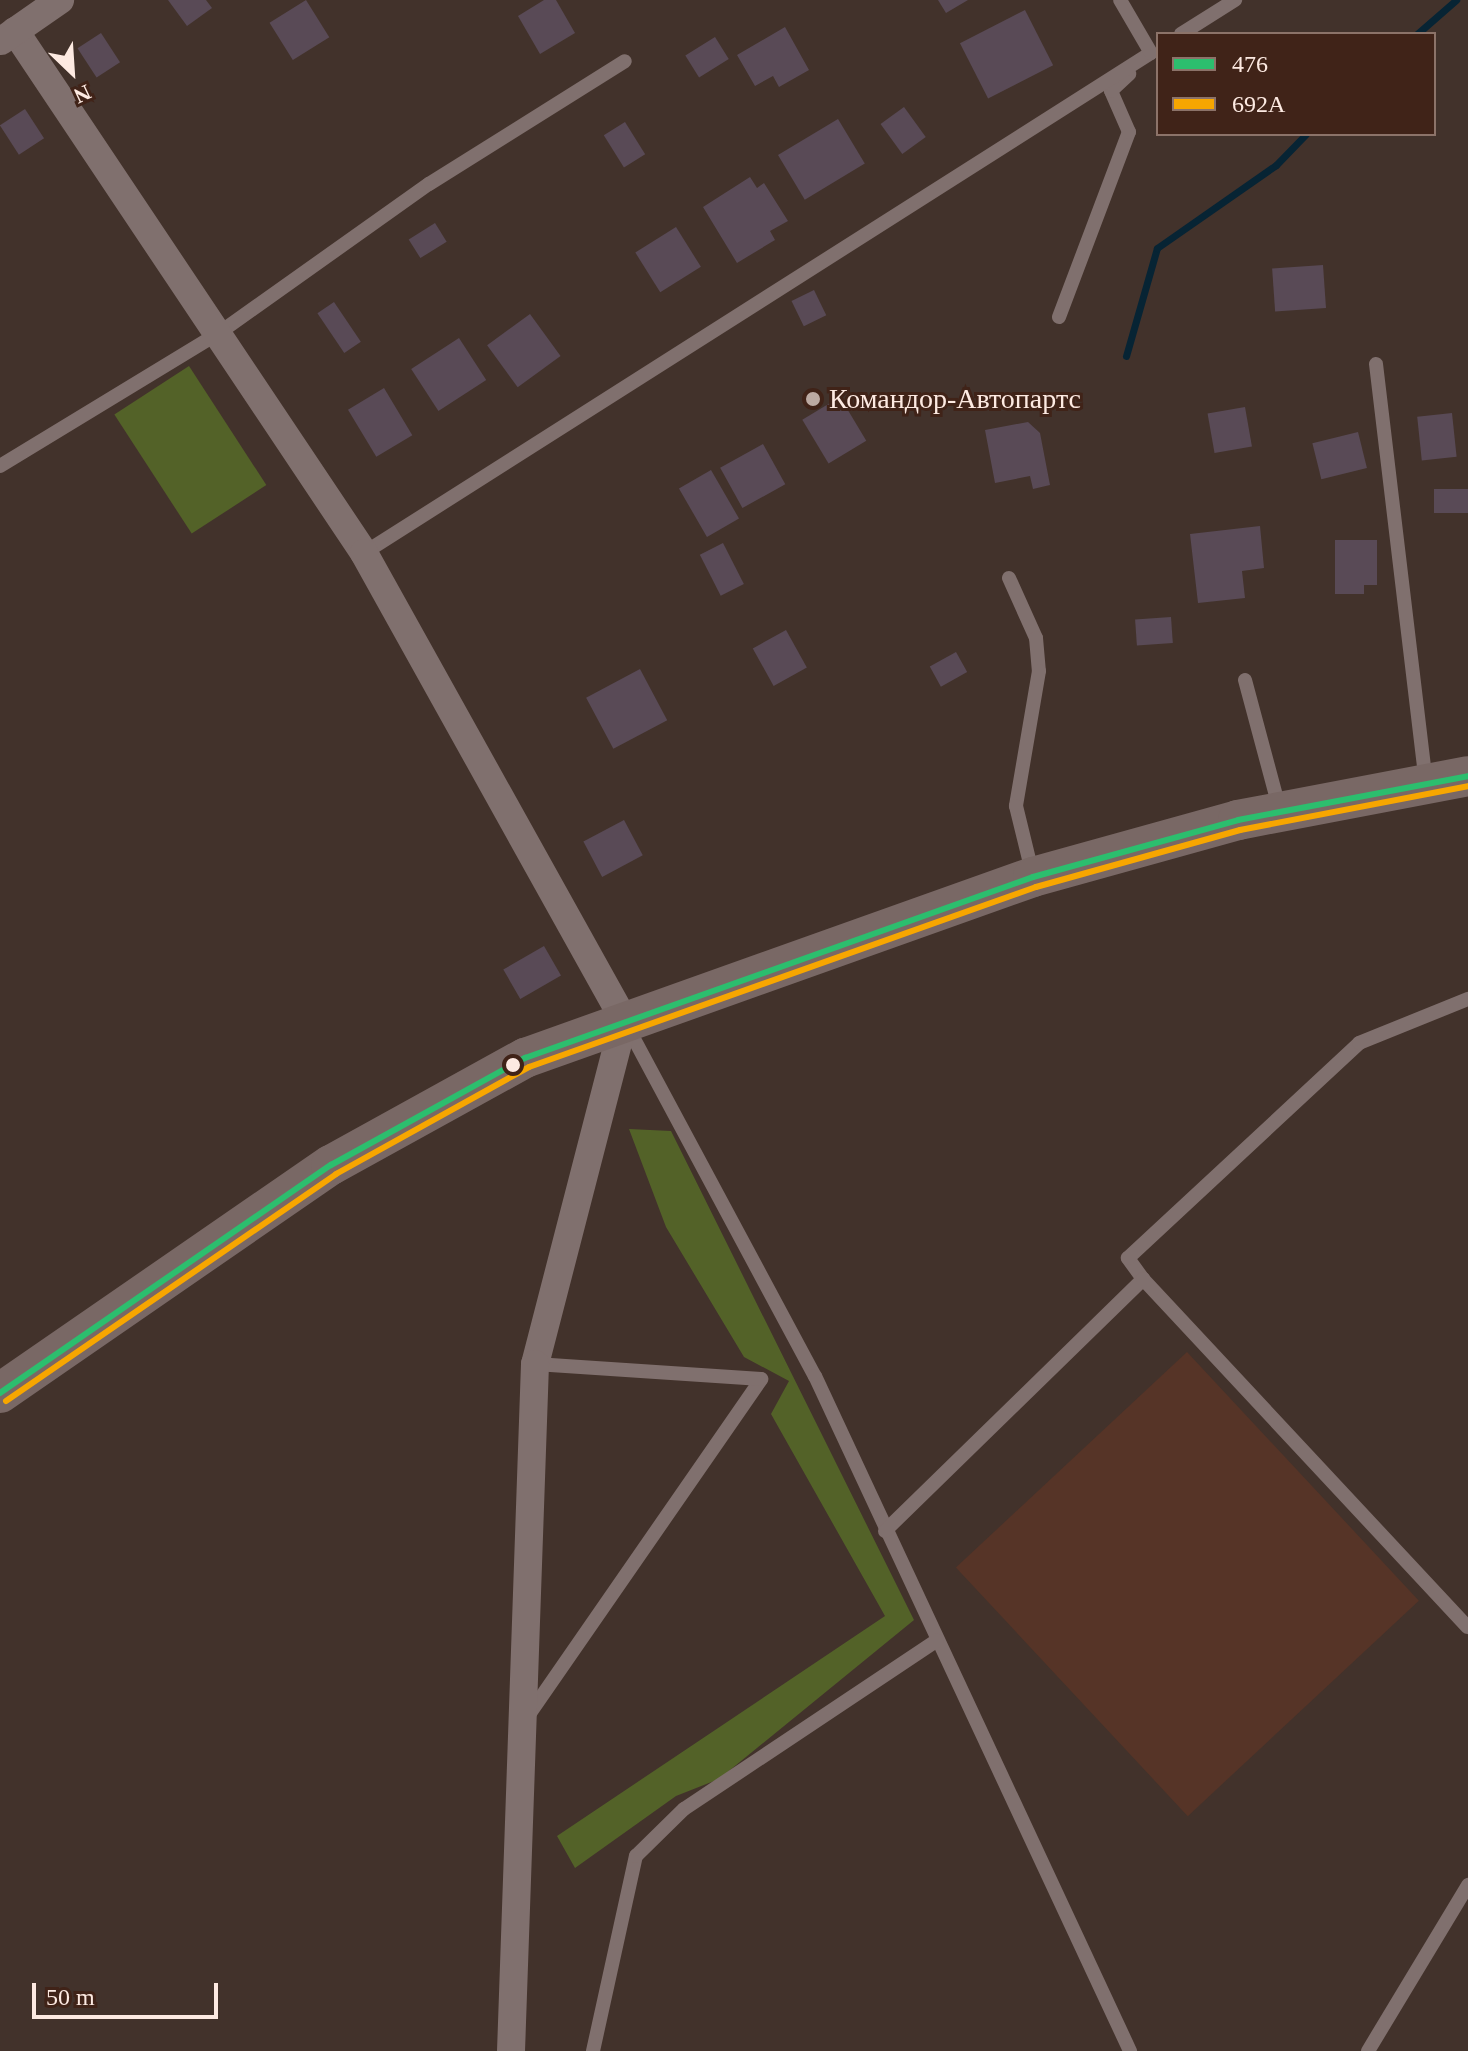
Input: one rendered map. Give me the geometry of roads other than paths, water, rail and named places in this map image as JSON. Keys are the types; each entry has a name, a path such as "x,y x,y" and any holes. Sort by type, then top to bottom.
{"main road":[{"path":"0,1393 424,1108 624,1020 1033,877 1280,811 1426,781 1468,776"}],"street":[{"path":"60,0 7,36 219,333 364,553 624,1020 535,1364 511,2051"}],"lane":[{"path":"1120,0 1154,51"},
{"path":"1184,32 1235,0"},
{"path":"1059,317 1129,132 1111,91 1154,51"},
{"path":"364,553 1154,51"},
{"path":"0,466 219,333 429,184 625,61"},
{"path":"1376,364 1426,781"},
{"path":"1009,578 1036,638 1039,671 1016,806 1033,877"},
{"path":"1245,680 1280,811"},
{"path":"1468,999 1359,1043 1128,1258 1143,1279 1468,1627"},
{"path":"624,1020 815,1376 1130,2051"},
{"path":"885,1531 1143,1279"},
{"path":"522,1724 761,1379 535,1364"},
{"path":"593,2051 636,1856 684,1809 937,1640"},
{"path":"1368,2051 1468,1885"}],"waterway":[{"path":"1419,32 1456,0"},
{"path":"1126,356 1157,248 1276,165 1304,136"}],"place":[{"name":"Командор-Автопартс","path":"813,399"}]}
